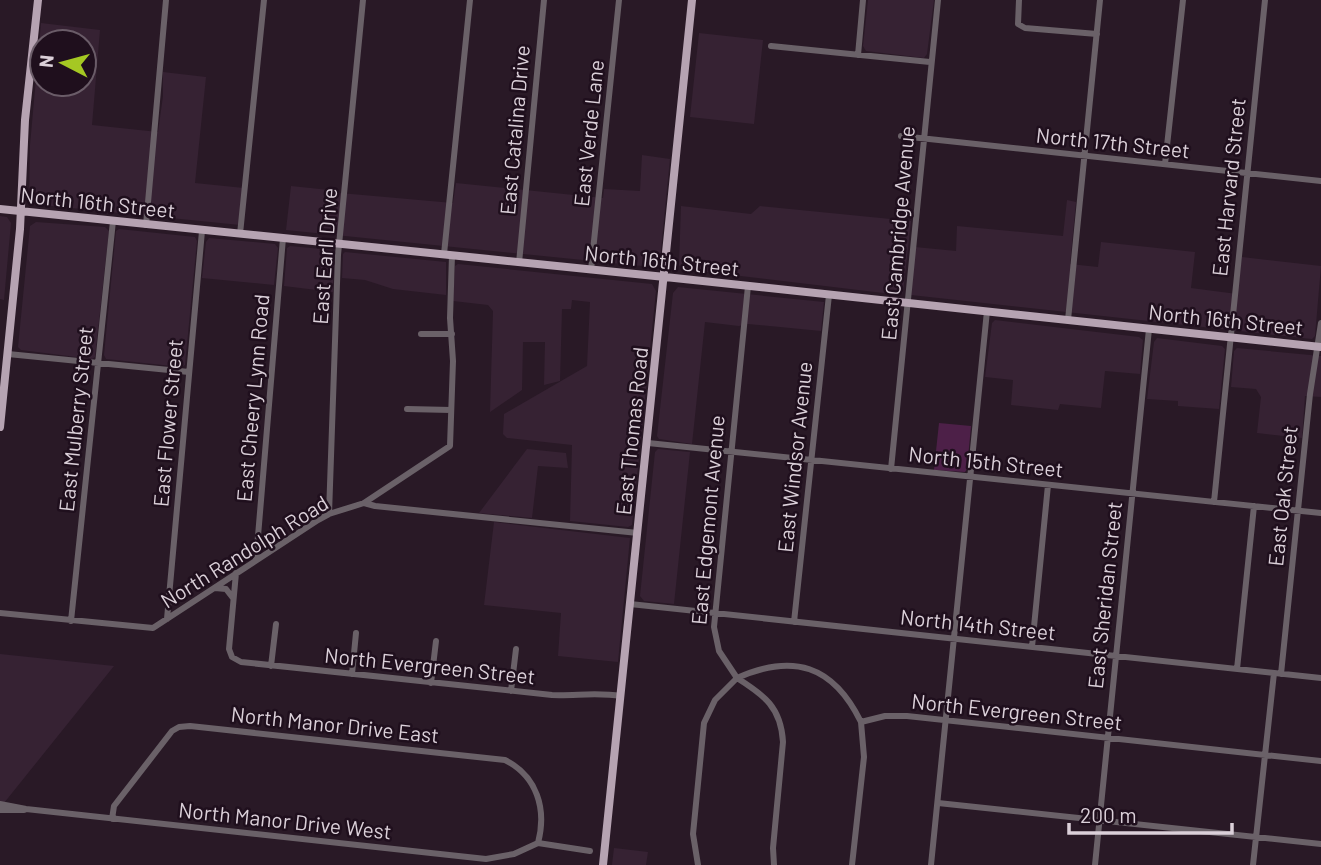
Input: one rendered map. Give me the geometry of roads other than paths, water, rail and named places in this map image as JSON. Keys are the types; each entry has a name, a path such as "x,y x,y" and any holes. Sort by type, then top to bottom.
{"main road":[{"path":"0,427 20,211 25,120 38,0"},
{"name":"East Thomas Road","path":"603,865 692,0"},
{"name":"North 16th Street","path":"0,209 1319,347"}],"street":[{"path":"146,225 166,0"},
{"path":"240,234 264,0"},
{"name":"East Earll Drive","path":"329,514 339,244 363,0"},
{"path":"407,408 451,410 452,334 448,255 470,0"},
{"name":"East Catalina Drive","path":"519,263 544,0"},
{"name":"East Verde Lane","path":"592,270 619,0"},
{"path":"858,55 863,0"},
{"name":"East Cambridge Avenue","path":"891,469 938,0"},
{"path":"1019,0 1018,24 1025,28 1097,34"},
{"path":"1068,320 1100,0"},
{"path":"1165,164 1183,0"},
{"name":"East Harvard Street","path":"1214,502 1265,0"},
{"path":"771,46 930,62"},
{"name":"North 17th Street","path":"901,136 1321,181"},
{"name":"East Mulberry Street","path":"72,621 113,221"},
{"name":"East Flower Street","path":"167,620 202,231"},
{"name":"East Cheery Lynn Road","path":"256,560 283,239"},
{"name":"East Edgemont Avenue","path":"737,678 725,663 715,640 715,614 748,286"},
{"name":"East Windsor Avenue","path":"794,622 829,295"},
{"path":"931,865 987,311"},
{"name":"East Oak Street","path":"1253,865 1321,323"},
{"name":"East Sheridan Street","path":"1095,865 1149,329"},
{"path":"421,334 452,334"},
{"path":"8,354 189,372"},
{"name":"North Randolph Road","path":"0,613 148,629 167,620 236,572 329,514 364,503 450,446 451,410"},
{"name":"North 15th Street","path":"648,443 1321,513"},
{"path":"1032,647 1048,485"},
{"path":"364,503 638,533"},
{"path":"1237,669 1254,506"},
{"path":"233,598 236,572"},
{"path":"214,588 226,589 233,598"},
{"name":"North Evergreen Street","path":"233,598 229,649 236,660 512,691 575,696 603,693 621,696"},
{"name":"North 14th Street","path":"630,604 1321,678"},
{"path":"271,666 276,624"},
{"path":"352,674 356,633"},
{"path":"431,682 436,641"},
{"path":"512,691 516,649"},
{"path":"698,865 693,834 704,723 715,700 737,678 761,668 779,665 795,665 814,671 843,692 861,722 864,757 852,865"},
{"path":"737,678 766,698 782,727 774,865"},
{"name":"North Evergreen Street","path":"861,722 896,716 1321,761"},
{"name":"North Manor Drive East","path":"112,819 114,806 171,732 179,727 190,726 505,760 513,764 535,787 542,820 538,842"},
{"path":"938,803 1321,844"},
{"name":"North Manor Drive West","path":"0,807 486,859 514,854 538,842"},
{"path":"538,842 590,851"}]}
